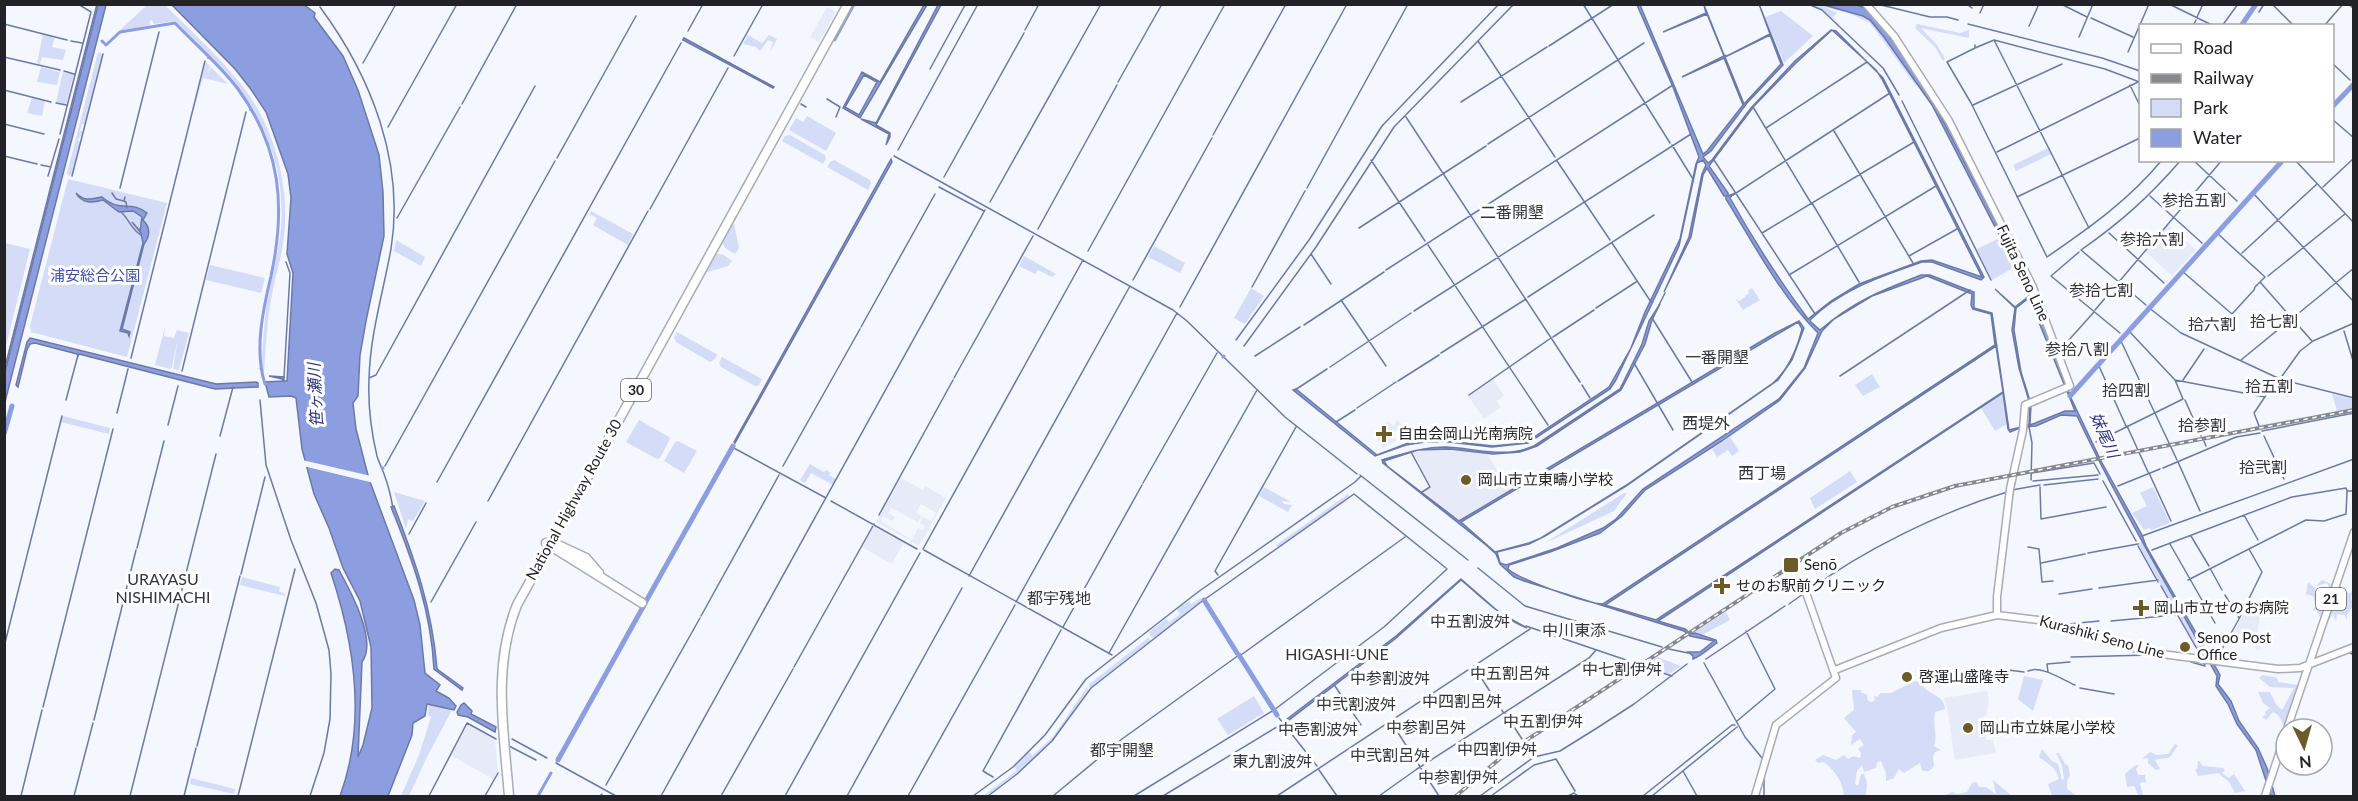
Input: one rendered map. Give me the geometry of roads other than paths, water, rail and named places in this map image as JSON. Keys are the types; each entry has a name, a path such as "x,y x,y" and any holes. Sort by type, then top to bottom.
{"highway":[{"name":"National Highway Route 30","path":"507,796 497,698 499,653 514,603 846,4"},
{"path":"548,542 587,559 610,584 642,603"}],"main road":[{"name":"Fujita Seno Line","path":"1866,4 1894,36 1949,121 2033,287 2070,386 2025,405 2024,426 2010,491 1997,615"},
{"name":"21","path":"2291,717 2354,532"},
{"path":"1755,796 1776,725 1836,680 1835,670 1804,587"},
{"name":"Kurashiki Seno Line","path":"1835,670 1941,628 1997,615 2047,621 2146,652 2278,669 2300,668 2354,647"},
{"name":"21","path":"2265,796 2274,771"}],"water":[{"name":"笹ヶ瀬川","path":"303,4 315,13 314,17 343,56 358,90 379,155 384,236 360,355 358,396 353,403 356,429 369,479 414,600 420,625 425,673 440,685 436,691 449,698 456,706 454,710 427,704 425,716 413,723 412,735 388,796 340,796 353,740 355,684 346,628 331,573 335,569 339,570 355,602 365,629 367,642 362,662 358,757 372,708 371,647 360,601 343,568 314,494 302,449 296,398 291,396 269,397 265,382 283,381 269,376 284,377 284,381 287,381 293,273 287,254 291,198 288,174 266,112 250,88 235,69 172,5"},
{"path":"1759,4 1783,65 1747,103 1711,151 1703,157 1708,163 1751,108 1795,61 1832,30 1754,106 1709,166 1728,196 1733,194 1730,198 1748,230 1808,319 1831,301 1859,284 1921,261 1932,260 1982,277 1878,73 1883,78 1984,277 1981,280 1932,262 1922,262 1877,278 1822,309 1810,320 1820,330 1844,311 1871,296 1834,319 1822,331 1805,368 1780,400 1722,441 1645,490 1622,516 1600,533 1509,565 1508,569 1515,574 1552,590 1514,577 1500,564 1496,554 1383,463 1382,460 1418,450 1384,461 1387,466 1459,521 1775,333 1799,321 1804,328 1792,360 1778,380 1626,486 1545,536 1541,538 1529,544 1497,552 1500,563 1506,565 1557,548 1603,528 1616,519 1643,489 1779,399 1804,368 1818,333 1780,286 1707,168 1703,175 1691,237 1664,292 1689,237 1702,174 1706,165 1703,160 1697,163 1679,246 1616,380 1610,389 1528,443 1492,447 1425,442 1406,445 1375,456 1293,390 1296,389 1377,455 1411,442 1437,440 1493,446 1525,443 1609,387 1631,348 1645,312 1680,239 1696,164 1699,157 1673,87 1637,5 1640,5 1703,154 1743,105 1724,58 1682,77 1724,56 1707,14 1663,32 1706,13 1704,5 1724,55 1727,56 1770,34","holes":["1770,35 1781,64 1744,104 1725,57","1798,322 1802,329 1795,351 1784,371 1773,383 1625,486 1541,538 1495,552 1461,522"]},
{"path":"98,5 106,5 5,402 5,372"},
{"path":"924,5 927,5 860,118 843,108 862,72 880,82","holes":["864,75 877,82 859,115 845,107"]},
{"path":"938,5 941,5 876,125 890,133 886,145 889,134 861,119 876,123"},
{"path":"1824,5 1857,5 1865,8 1882,26 1927,90 2032,292 2071,398 2101,461 2146,546 2220,675 2218,684 2231,701 2239,721 2258,748 2267,768 2275,796 2271,796 2256,750 2237,724 2216,686 2217,676 2127,514 2077,416 2061,415 2036,426 2022,427 2010,432 2008,429 2003,393 1658,621 1685,629 1691,634 1695,633 1716,640 1717,643 1696,658 1693,659 1688,652 1700,652 1714,641 1690,636 1684,631 1591,602 1603,604 1995,345 1991,314 1973,309 1972,294 1927,276 1873,296 1921,275 1930,275 1974,292 1974,308 1992,313 2009,430 2029,425 2030,404 2019,368 2012,330 2015,308 1995,289 2015,307 2029,296 2027,289 1932,105 1884,37 1870,20 1863,16","holes":["2029,298 2075,411 2065,411 2030,425 2031,404 2021,372 2014,330 2016,308","1996,346 2003,392 1656,620 1605,605"]},
{"path":"1832,30 1836,31 1865,60"},
{"path":"684,38 774,87 683,40"},
{"path":"891,159 892,162 735,443 734,442"},
{"path":"76,193 85,199 102,197 115,205 135,207 147,213 143,220 148,229 148,238 144,244 122,329 130,332 129,336 128,333 120,331 143,243 141,233 132,222 140,231 142,217 133,211 119,212 103,200 84,201 78,197"},
{"path":"1660,304 1652,320 1645,344 1621,390 1537,446 1520,452 1493,454 1450,449 1418,450 1445,447 1490,452 1523,450 1534,446 1620,389 1642,344 1649,321"},
{"path":"30,338 216,384 256,382 258,387 215,389 79,354 78,356 35,343 30,344 27,350 18,387 16,385"},
{"path":"394,506 422,586 435,647 437,669 463,688 462,690 434,669 425,606 407,547 391,507"},
{"path":"1461,579 1497,610 1461,580 1395,639 1285,723 1283,722 1396,636"},
{"path":"464,703 472,711 471,714 496,727 495,732 468,717 458,715 457,712"}],"waterway":[{"path":"60,134 91,12 78,4"},
{"path":"4,371 97,4"},
{"path":"363,63 396,4"},
{"path":"388,127 457,4"},
{"path":"462,104 517,4"},
{"path":"688,31 703,4"},
{"path":"734,56 763,4"},
{"path":"834,39 853,4"},
{"path":"898,150 978,4"},
{"path":"1025,30 1039,4"},
{"path":"990,202 1101,4"},
{"path":"1118,82 1162,4"},
{"path":"1088,251 1225,4"},
{"path":"1213,135 1286,4"},
{"path":"1180,307 1347,4"},
{"path":"1307,188 1408,4"},
{"path":"1236,340 1309,240 1382,126 1499,4"},
{"path":"1244,346 1316,247 1394,127 1514,4"},
{"path":"1583,4 1670,143"},
{"path":"1549,46 1614,4"},
{"path":"1808,4 1822,10 1883,68 1899,95"},
{"path":"1877,4 1930,17 1947,17 1958,20"},
{"path":"1966,4 1972,8"},
{"path":"1980,13 1984,4"},
{"path":"2029,26 2039,4"},
{"path":"2061,4 2087,17"},
{"path":"2079,37 2093,4"},
{"path":"2140,24 2149,4"},
{"path":"2169,4 2210,24"},
{"path":"2197,17 2203,4"},
{"path":"2223,24 2238,4"},
{"path":"2242,24 2256,4"},
{"path":"2259,12 2264,4"},
{"path":"2272,4 2292,24"},
{"path":"2326,24 2343,4"},
{"path":"2348,4 2354,9"},
{"path":"930,69 965,5"},
{"path":"320,7 355,62 369,91 380,121 393,184 394,216 391,249 374,330 369,388 370,418 375,447 393,508"},
{"path":"557,158 636,16"},
{"path":"2091,18 2133,37"},
{"path":"2194,24 2196,20"},
{"path":"102,41 106,45 120,32 175,23 231,80 252,111 263,133 271,156 278,202 276,251 260,344 262,371 265,384 268,384"},
{"path":"4,24 67,40"},
{"path":"1968,24 2102,58 2139,71"},
{"path":"2128,52 2139,27"},
{"path":"120,188 159,32"},
{"path":"944,177 1024,33"},
{"path":"1994,40 2089,228"},
{"path":"1975,48 1994,40 2105,69 2137,81"},
{"path":"71,41 82,43"},
{"path":"1478,41 1555,157"},
{"path":"437,482 681,43"},
{"path":"1488,144 1644,43"},
{"path":"1975,45 1975,48 1947,62 1971,103 2047,257"},
{"path":"1461,102 1547,47"},
{"path":"72,176 103,54"},
{"path":"4,57 60,70"},
{"path":"131,358 205,61"},
{"path":"1766,128 1867,62"},
{"path":"1973,105 2062,64"},
{"path":"2334,65 2350,80"},
{"path":"650,209 728,68"},
{"path":"64,71 74,74"},
{"path":"1997,152 2139,81"},
{"path":"2334,105 2354,84"},
{"path":"1038,229 1117,85"},
{"path":"1386,270 1673,85"},
{"path":"2130,85 2139,104"},
{"path":"369,378 376,375 535,86"},
{"path":"4,90 51,102"},
{"path":"1733,195 1890,93"},
{"path":"827,99 840,107 836,117"},
{"path":"1902,101 1991,280"},
{"path":"56,103 66,105"},
{"path":"801,104 806,107"},
{"path":"397,218 460,107"},
{"path":"1753,107 1811,203"},
{"path":"182,371 246,112"},
{"path":"1406,117 1580,382"},
{"path":"2334,121 2354,138"},
{"path":"4,124 44,134"},
{"path":"1834,131 1913,263"},
{"path":"1414,311 1691,134"},
{"path":"1133,280 1212,138"},
{"path":"2017,197 2139,138"},
{"path":"48,176 59,139"},
{"path":"1762,233 1914,142"},
{"path":"1672,145 1693,179"},
{"path":"1359,228 1486,146"},
{"path":"4,156 37,164"},
{"path":"894,156 1173,310 1285,417 1357,474"},
{"path":"2323,187 2354,158"},
{"path":"1371,160 1425,241"},
{"path":"1714,160 1815,314"},
{"path":"385,466 555,161"},
{"path":"1557,161 1610,240"},
{"path":"2047,257 2122,201 2160,162"},
{"path":"2146,305 2081,250 2134,208 2179,162"},
{"path":"2195,162 2237,201"},
{"path":"2175,216 2220,162"},
{"path":"2070,396 2281,162"},
{"path":"2297,162 2354,223"},
{"path":"41,165 51,167"},
{"path":"2242,253 2317,184"},
{"path":"1789,275 1936,186"},
{"path":"939,187 984,211"},
{"path":"1252,287 1305,191"},
{"path":"112,193 116,199 124,201"},
{"path":"2253,193 2354,302"},
{"path":"861,327 935,194"},
{"path":"2150,196 2202,243"},
{"path":"125,197 127,208"},
{"path":"1812,203 1859,282"},
{"path":"661,796 985,210"},
{"path":"488,501 648,211"},
{"path":"121,212 141,235"},
{"path":"2268,276 2345,214"},
{"path":"1528,297 1654,215"},
{"path":"2095,310 2174,217"},
{"path":"1909,256 1957,229"},
{"path":"2109,233 2164,283"},
{"path":"2182,271 2232,314 2265,277 2217,233"},
{"path":"954,378 1033,236"},
{"path":"1612,243 1651,302"},
{"path":"1428,245 1548,425"},
{"path":"2079,252 2051,276 2120,333"},
{"path":"1311,254 1331,284"},
{"path":"923,549 1083,260"},
{"path":"284,377 290,273 286,262"},
{"path":"2294,317 2354,268"},
{"path":"1304,325 1384,272"},
{"path":"1596,308 1636,282"},
{"path":"2260,282 2312,341"},
{"path":"969,576 1130,286"},
{"path":"1840,376 1970,290"},
{"path":"1659,305 1665,293"},
{"path":"1441,353 1526,299"},
{"path":"1341,300 1386,366"},
{"path":"2148,307 2181,333 2280,379"},
{"path":"1553,337 1594,310"},
{"path":"2059,351 2094,312"},
{"path":"1016,602 1177,313"},
{"path":"1330,367 1411,313"},
{"path":"1652,318 1692,382"},
{"path":"2241,360 2291,319"},
{"path":"2280,379 2300,351 2313,341 2354,323"},
{"path":"1255,356 1300,327"},
{"path":"783,466 860,329"},
{"path":"2128,330 2175,380 2265,397"},
{"path":"2344,331 2354,364"},
{"path":"1469,395 1551,338"},
{"path":"2120,339 2177,460"},
{"path":"2183,380 2204,349"},
{"path":"1143,483 1217,353"},
{"path":"66,400 78,355"},
{"path":"1398,381 1439,355"},
{"path":"1634,363 1673,430"},
{"path":"2098,364 2126,426"},
{"path":"117,413 128,369"},
{"path":"1295,390 1327,369"},
{"path":"2259,426 2254,413 2277,379"},
{"path":"879,515 953,380"},
{"name":"妹尾川","path":"2096,442 2183,399 2175,380"},
{"path":"2283,380 2354,398"},
{"path":"1357,408 1396,382"},
{"path":"1582,385 1590,398"},
{"path":"168,425 178,386"},
{"path":"220,436 233,387"},
{"path":"1109,653 1257,390"},
{"path":"260,400 266,465 291,540 316,603 329,650 330,719 324,753 310,796"},
{"path":"2185,400 2201,436"},
{"path":"4,434 12,406"},
{"path":"1336,422 1355,410"},
{"path":"2262,431 2354,413"},
{"path":"4,647 62,416"},
{"path":"2127,426 2148,472"},
{"path":"1218,575 1215,571 1296,427"},
{"path":"2029,427 2032,443 2031,480"},
{"path":"43,707 113,429"},
{"path":"2163,468 2236,437 2260,433"},
{"path":"2264,436 2284,479"},
{"path":"137,548 164,441"},
{"path":"2204,441 2206,446"},
{"path":"645,603 733,446"},
{"path":"732,447 826,498"},
{"path":"1411,452 1430,487 1422,492"},
{"path":"130,796 216,454"},
{"path":"2142,536 2354,459"},
{"path":"2178,462 2200,511"},
{"path":"2032,473 2094,463 2100,474"},
{"path":"2118,486 2160,469"},
{"path":"2149,473 2171,521"},
{"path":"701,616 779,475"},
{"path":"1360,475 1468,560"},
{"path":"2033,481 2098,475"},
{"path":"973,796 1013,767 1045,735 1086,679 1198,592 1361,476"},
{"path":"241,574 265,477"},
{"path":"2044,485 2098,479"},
{"path":"2103,481 2136,541"},
{"path":"1063,627 1142,485"},
{"path":"2012,490 2040,485"},
{"path":"2040,487 2041,519 2106,507"},
{"path":"2152,550 2292,497 2346,488 2347,491 2354,491"},
{"path":"1808,591 1853,561 1903,534 1956,510 2007,492"},
{"path":"2188,580 2306,520 2324,521 2346,514 2347,492"},
{"path":"988,796 1017,774 1052,741 1091,688 1201,602 1354,494 1446,568"},
{"path":"831,501 917,549"},
{"path":"409,534 426,503"},
{"path":"2244,515 2258,540"},
{"path":"431,602 476,522"},
{"path":"794,667 874,524"},
{"path":"2191,536 2209,566"},
{"path":"1241,655 1405,537"},
{"path":"2088,553 2138,544"},
{"path":"2170,544 2215,623"},
{"path":"2138,546 2158,582"},
{"path":"2028,547 2039,549 2042,582 2053,581"},
{"path":"2217,658 2262,572 2249,549"},
{"path":"94,720 136,550"},
{"path":"924,550 1112,655"},
{"path":"785,796 920,553"},
{"path":"2041,563 2085,554"},
{"path":"1478,568 1525,606 1662,647"},
{"path":"238,796 295,569"},
{"path":"1134,796 1274,710 1384,627 1447,569"},
{"path":"2211,570 2222,590"},
{"path":"197,746 240,576"},
{"path":"2099,588 2158,580"},
{"path":"2161,586 2201,656"},
{"path":"847,796 962,588"},
{"path":"2059,594 2092,589"},
{"path":"1789,604 1803,594"},
{"path":"2225,595 2239,618"},
{"path":"1204,600 1237,653"},
{"path":"908,796 1015,605"},
{"path":"1706,659 1785,606"},
{"path":"558,760 643,607"},
{"path":"2111,621 2175,615"},
{"path":"606,785 700,618"},
{"path":"2069,624 2099,621"},
{"path":"1526,626 1632,662 1639,661"},
{"path":"1277,796 1530,629"},
{"path":"993,777 983,771 1061,630"},
{"path":"1737,721 1775,689 1746,631"},
{"path":"1669,649 1688,653"},
{"path":"1379,796 1589,658 1596,650"},
{"path":"2350,653 2354,655"},
{"path":"1053,796 1122,739 1239,655"},
{"path":"1239,655 1277,715"},
{"path":"2071,657 2150,655"},
{"path":"2048,672 2047,664 2070,662"},
{"path":"2191,662 2205,666 2204,662"},
{"path":"1704,663 1745,737 1762,758"},
{"path":"1480,796 1534,757 1560,751 1597,728 1634,704 1687,664"},
{"path":"1642,666 1672,676"},
{"path":"1475,668 1503,712"},
{"path":"721,796 793,669"},
{"path":"2008,670 2024,672"},
{"path":"2028,671 2045,671 2075,685"},
{"path":"1335,686 1361,725"},
{"path":"2080,688 2114,694"},
{"path":"21,796 42,710"},
{"path":"1505,713 1522,739"},
{"path":"1279,718 1317,766"},
{"path":"1163,796 1285,722"},
{"path":"1391,722 1439,796"},
{"path":"74,796 93,723"},
{"path":"429,796 467,723 496,739"},
{"path":"1643,796 1732,725 1735,725"},
{"path":"1652,796 1737,727"},
{"path":"512,739 547,758"},
{"path":"1524,744 1532,755"},
{"path":"509,746 536,760"},
{"path":"184,796 196,748"},
{"path":"1491,796 1534,765 1556,759 1575,791"},
{"path":"556,763 616,796"},
{"path":"1319,770 1337,796"},
{"path":"1683,771 1697,796"},
{"path":"485,796 498,773"},
{"path":"538,796 551,773"},
{"path":"1764,776 1764,796"},
{"path":"1568,796 1574,793 1578,796"}],"railway":[{"path":"1456,796 1504,755 1841,533 1892,507 1955,486 2354,410"}],"place":[{"name":"自由会岡山光南病院","path":"1384,434"},
{"name":"岡山市立東疇小学校","path":"1466,480"},
{"name":"Senō","path":"1791,565"},
{"name":"せのお駅前クリニック","path":"1722,586"},
{"name":"岡山市立せのお病院","path":"2141,608"},
{"name":"Senoo Post Office","path":"2185,647"},
{"name":"啓運山盛隆寺","path":"1907,677"},
{"name":"岡山市立妹尾小学校","path":"1968,728"}],"district":[{"name":"参拾五割","path":"2194,200"},
{"name":"二番開墾","path":"1512,212"},
{"name":"参拾六割","path":"2152,239"},
{"name":"参拾七割","path":"2101,290"},
{"name":"拾七割","path":"2274,321"},
{"name":"拾六割","path":"2212,324"},
{"name":"参拾八割","path":"2077,349"},
{"name":"一番開墾","path":"1717,357"},
{"name":"拾五割","path":"2269,386"},
{"name":"拾四割","path":"2126,390"},
{"name":"西堤外","path":"1706,423"},
{"name":"拾参割","path":"2202,425"},
{"name":"拾弐割","path":"2263,467"},
{"name":"西丁場","path":"1762,473"},
{"name":"URAYASU NISHIMACHI","path":"163,588"},
{"name":"都宇残地","path":"1059,598"},
{"name":"中五割波舛","path":"1470,621"},
{"name":"中川東添","path":"1574,630"},
{"name":"HIGASHI-UNE","path":"1337,654"},
{"name":"中七割伊舛","path":"1622,669"},
{"name":"中五割呂舛","path":"1510,673"},
{"name":"中参割波舛","path":"1390,678"},
{"name":"中四割呂舛","path":"1462,701"},
{"name":"中弐割波舛","path":"1356,704"},
{"name":"中五割伊舛","path":"1543,721"},
{"name":"中参割呂舛","path":"1426,727"},
{"name":"中壱割波舛","path":"1318,729"},
{"name":"中四割伊舛","path":"1497,749"},
{"name":"都宇開墾","path":"1122,750"},
{"name":"中弐割呂舛","path":"1390,755"},
{"name":"東九割波舛","path":"1272,761"},
{"name":"中参割伊舛","path":"1458,777"}],"park label":[{"name":"浦安総合公園","path":"95,276"}]}
